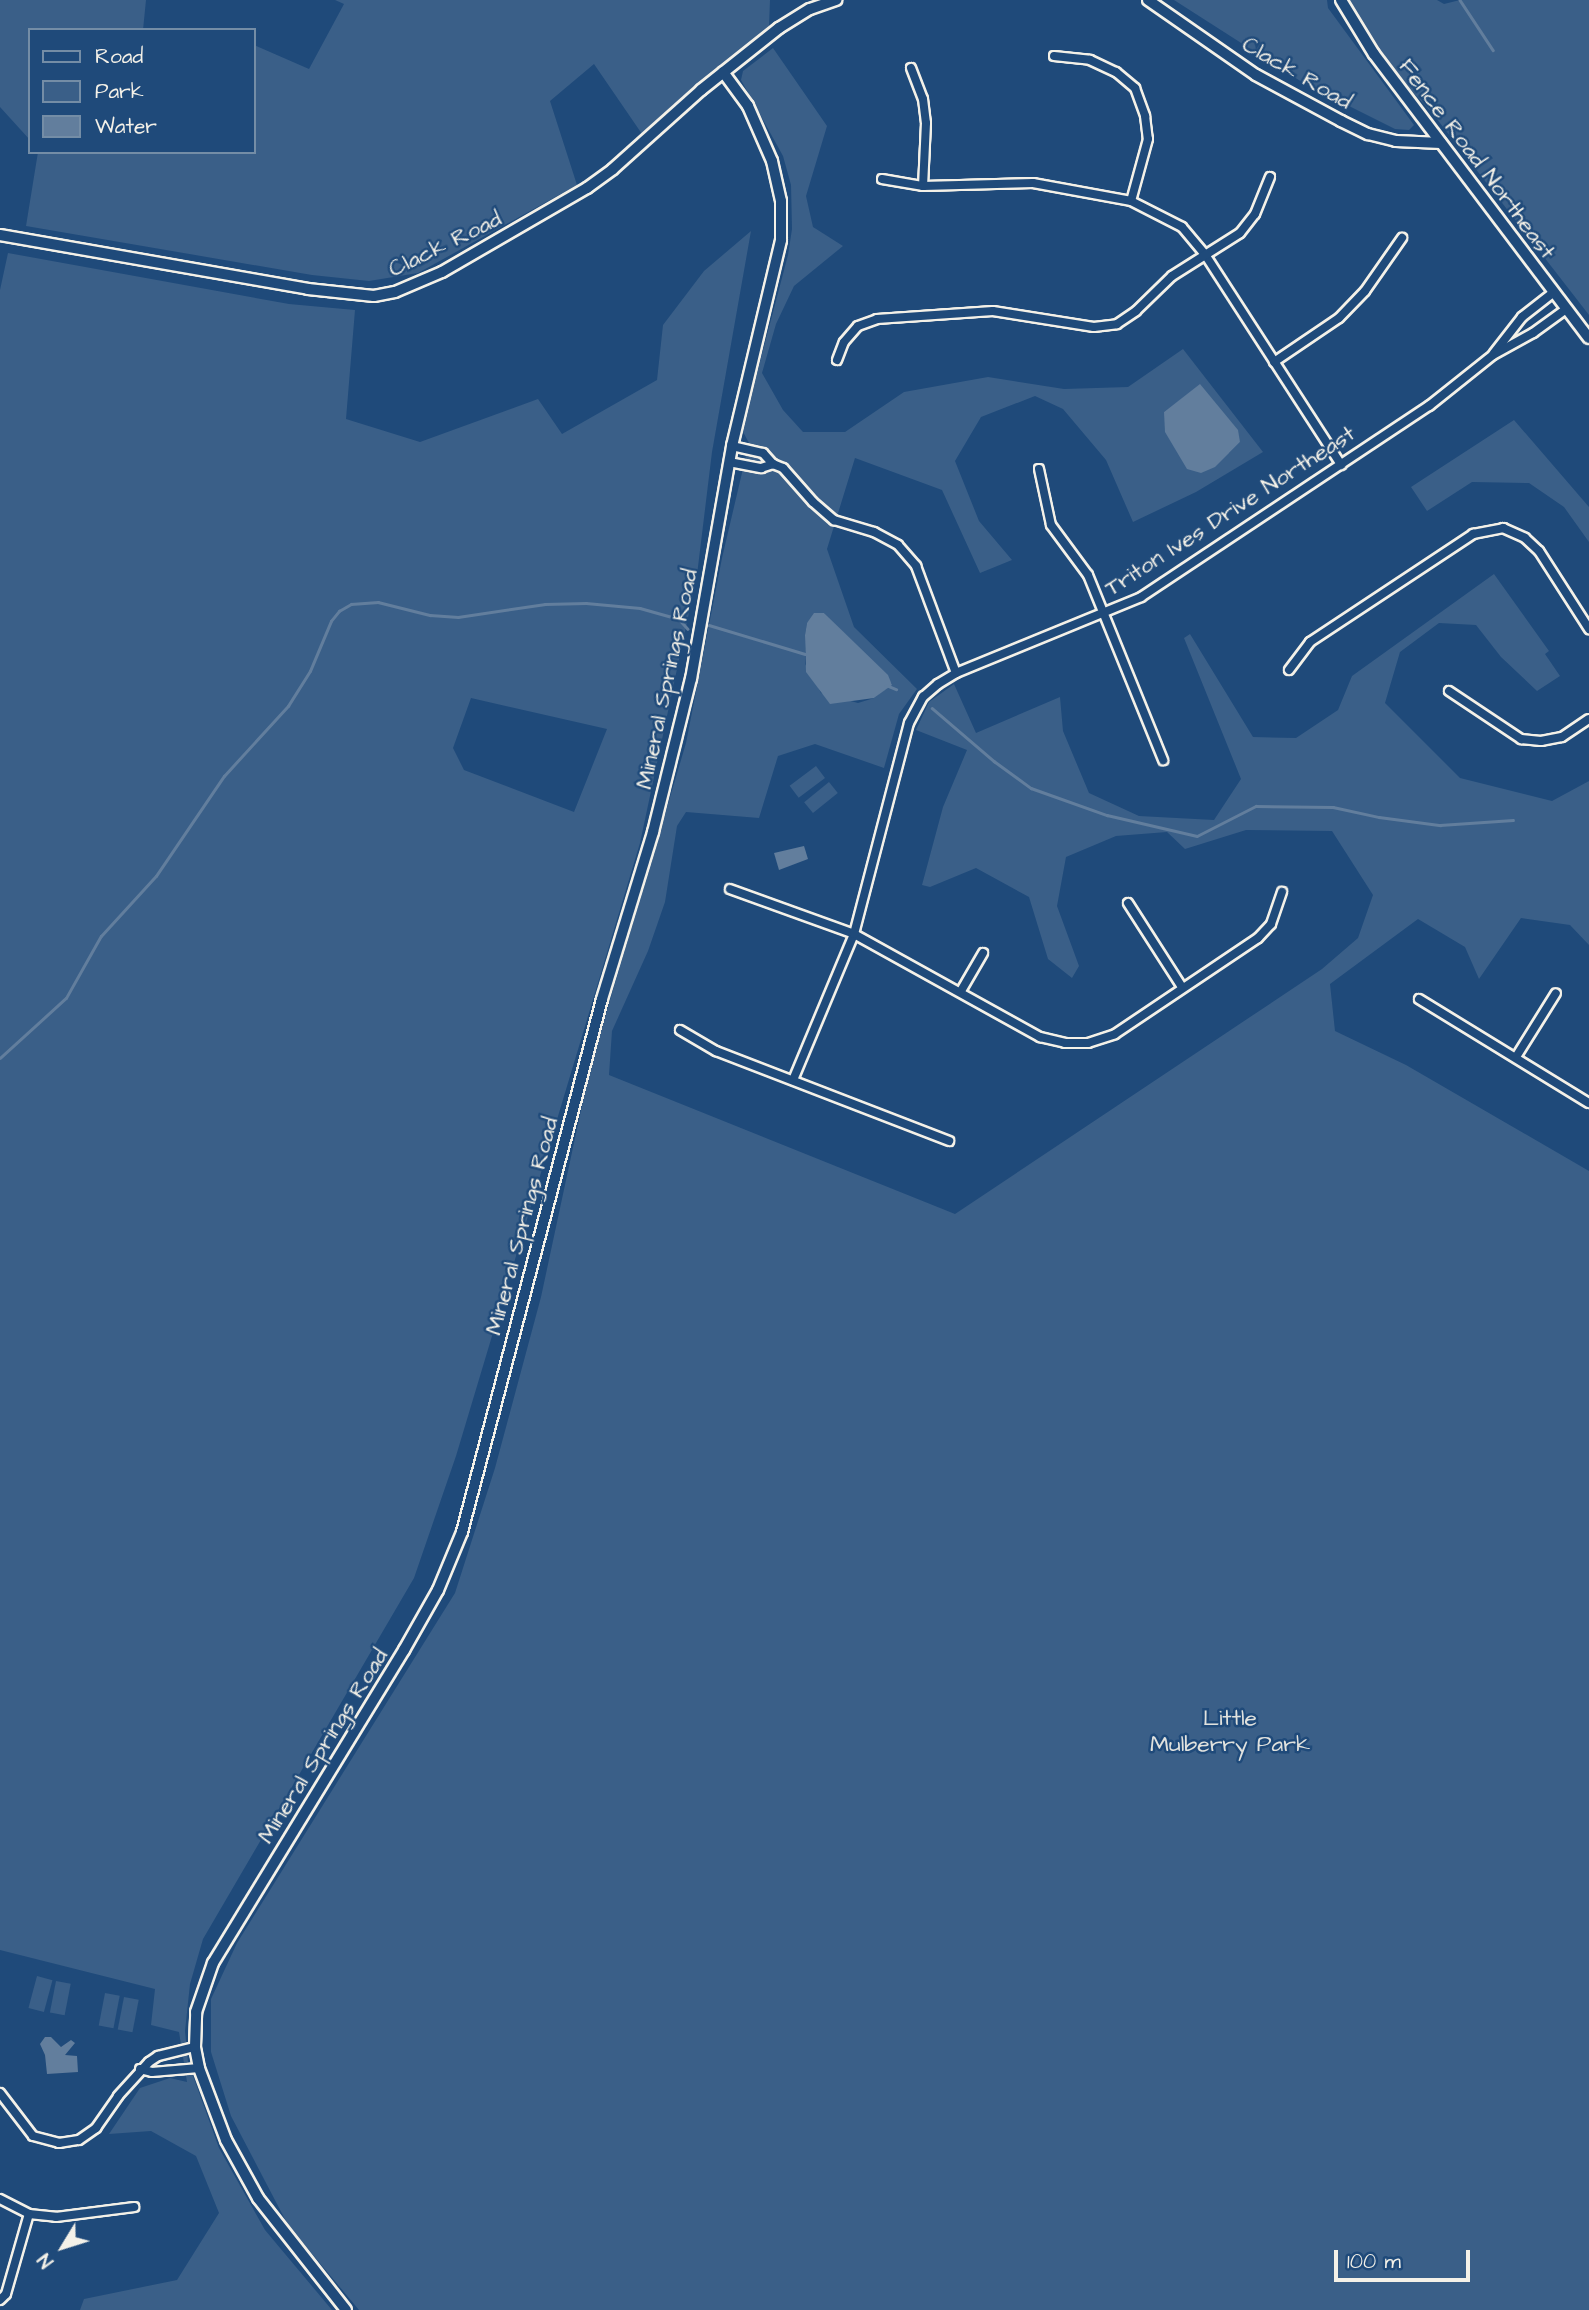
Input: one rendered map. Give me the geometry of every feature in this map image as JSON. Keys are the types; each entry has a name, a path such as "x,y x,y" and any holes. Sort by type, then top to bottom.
{"street":[{"name":"Clack Road","path":"0,235 308,289 374,296 395,292 442,272 587,188 779,28 810,9 836,0"},
{"name":"Clack Road","path":"1148,0 1256,75 1367,134 1396,141 1441,143"},
{"name":"Fence Road Northeast","path":"1341,0 1374,54 1589,338"},
{"path":"1054,56 1090,60 1116,72 1135,88 1145,116 1148,139 1131,201"},
{"path":"911,68 923,99 926,122 923,186"},
{"name":"Mineral Springs Road","path":"346,2310 285,2236 252,2188 226,2140 199,2068 195,2047 196,2012 213,1963 404,1650 438,1590 462,1532 598,1013 653,832 691,679 732,446 780,255 782,213 776,175 748,106 723,72"},
{"path":"837,360 844,342 858,326 877,319 993,311 1094,327 1117,324 1136,311 1172,276 1240,233 1255,214 1270,177"},
{"path":"882,179 923,186 1033,183 1131,201 1182,227 1206,256 1340,465"},
{"path":"1274,362 1339,318 1365,291 1402,238"},
{"name":"Triton Ives Drive Northeast","path":"1493,355 1522,317 1553,292"},
{"name":"Triton Ives Drive Northeast","path":"793,1080 854,934 909,723 923,697 937,684 957,673 1141,597 1429,406 1493,355 1533,333 1566,309"},
{"path":"732,446 763,453 773,464 783,468 813,502 834,520 874,533 898,545 916,566 957,673"},
{"path":"729,462 761,468 773,464"},
{"path":"1039,469 1051,525 1088,575 1163,760"},
{"path":"1289,670 1310,642 1473,534 1503,528 1525,538 1539,551 1589,629"},
{"path":"1448,691 1521,739 1541,741 1562,737 1589,719"},
{"path":"730,889 854,934 1040,1037 1065,1043 1088,1042 1115,1034 1258,938 1271,925 1282,892"},
{"path":"1128,903 1182,987"},
{"path":"961,991 983,953"},
{"path":"1516,1057 1556,993"},
{"path":"1419,999 1589,1103"},
{"path":"680,1030 716,1051 949,1140"},
{"path":"0,2093 33,2136 60,2143 79,2140 96,2128 140,2070 158,2056 195,2047"},
{"path":"140,2070 152,2072 199,2068"},
{"path":"0,2199 29,2214 56,2217 134,2207"},
{"path":"0,2300 6,2294 29,2214"}],"green space":[{"path":"0,0 146,0 143,28 28,28 28,138 0,107"},
{"path":"335,0 770,0 769,27 642,134 594,64 550,101 577,185 418,273 369,281 312,275 26,226 38,154 256,154 256,46 309,69 344,4"},
{"path":"1174,0 1327,0 1328,8 1414,125 1409,130 1395,129 1305,84"},
{"path":"1349,0 1437,0 1444,4 1460,0 1589,0 1589,315 1433,114 1387,64 1357,20"},
{"name":"Little Mulberry Park","path":"773,48 827,126 806,196 813,227 843,246 794,286 776,324 762,373 783,410 803,432 845,432 904,392 988,377 1064,389 1128,387 1183,349 1263,452 1196,492 1133,522 1106,460 1063,409 1035,396 981,417 955,461 979,521 1012,560 980,573 942,490 855,458 827,549 854,627 917,689 899,714 884,768 815,744 778,756 759,818 686,812 677,826 665,902 648,951 612,1031 609,1075 955,1214 1322,969 1358,938 1373,895 1332,831 1246,830 1185,849 1167,832 1116,836 1066,857 1057,906 1079,966 1072,978 1048,959 1029,897 976,868 930,887 922,885 943,807 967,750 916,730 929,702 954,684 976,733 1060,697 1063,731 1089,793 1139,816 1214,820 1241,779 1184,638 1190,634 1253,737 1296,738 1338,710 1352,676 1494,574 1549,651 1545,654 1560,676 1537,691 1501,657 1476,625 1439,623 1400,652 1385,703 1460,778 1552,801 1589,781 1589,945 1570,925 1521,918 1479,979 1465,947 1418,919 1330,984 1335,1031 1406,1065 1589,1171 1589,2310 359,2310 288,2225 231,2116 211,2052 211,1999 237,1943 455,1593 495,1468 541,1297 590,1068 686,743 722,558 749,443 742,430 788,255 792,229 791,185 783,156 741,80 743,71","holes":["1200,385 1240,442 1229,453 1164,412","824,613 892,684 874,698 858,703 821,693 805,664 805,635 807,623"]},
{"path":"751,231 712,452 697,575 640,843 456,1456 414,1578 203,1939 190,1984 185,2031 188,2062 219,2148 265,2230 332,2310 80,2310 84,2299 177,2280 219,2213 196,2156 151,2131 109,2134 140,2088 170,2078 187,2082 179,2032 151,2025 155,1989 0,1950 0,290 8,253 289,304 355,310 346,419 420,442 538,399 562,434 657,380 663,325 704,271","holes":["471,698 607,729 574,812 464,770 453,748"]},
{"path":"1514,420 1589,507 1589,542 1564,507 1529,483 1472,482 1427,511 1411,487"},
{"path":"816,766 825,778 799,798 790,786"},
{"path":"829,782 838,793 813,813 804,802"},
{"path":"37,1976 52,1980 44,2012 28,2008"},
{"path":"56,1981 71,1984 65,2015 50,2012"},
{"path":"105,1993 120,1996 113,2028 99,2025"},
{"path":"124,1997 139,2000 132,2032 118,2029"}],"water":[{"path":"1200,384 1238,430 1240,442 1215,467 1201,473 1187,469 1165,432 1164,412"},
{"path":"814,613 824,613 888,675 892,685 874,698 830,704 806,672 805,635 807,623"},
{"path":"804,846 808,859 779,870 774,853"},
{"path":"45,2037 51,2037 61,2047 71,2040 75,2043 65,2055 77,2056 78,2072 47,2074 45,2055 40,2044"}],"waterway":[{"path":"1460,0 1493,50"},
{"path":"0,1058 66,998 101,936 156,876 224,776 288,706 310,671 331,621 339,611 351,604 378,602 430,615 458,617 545,604 586,603 640,608 679,619 688,629"},
{"path":"709,625 805,654"},
{"path":"886,685 896,689"},
{"path":"932,708 994,761 1031,788 1107,815 1197,836 1256,806 1333,807 1379,817 1440,825 1513,820"}]}
